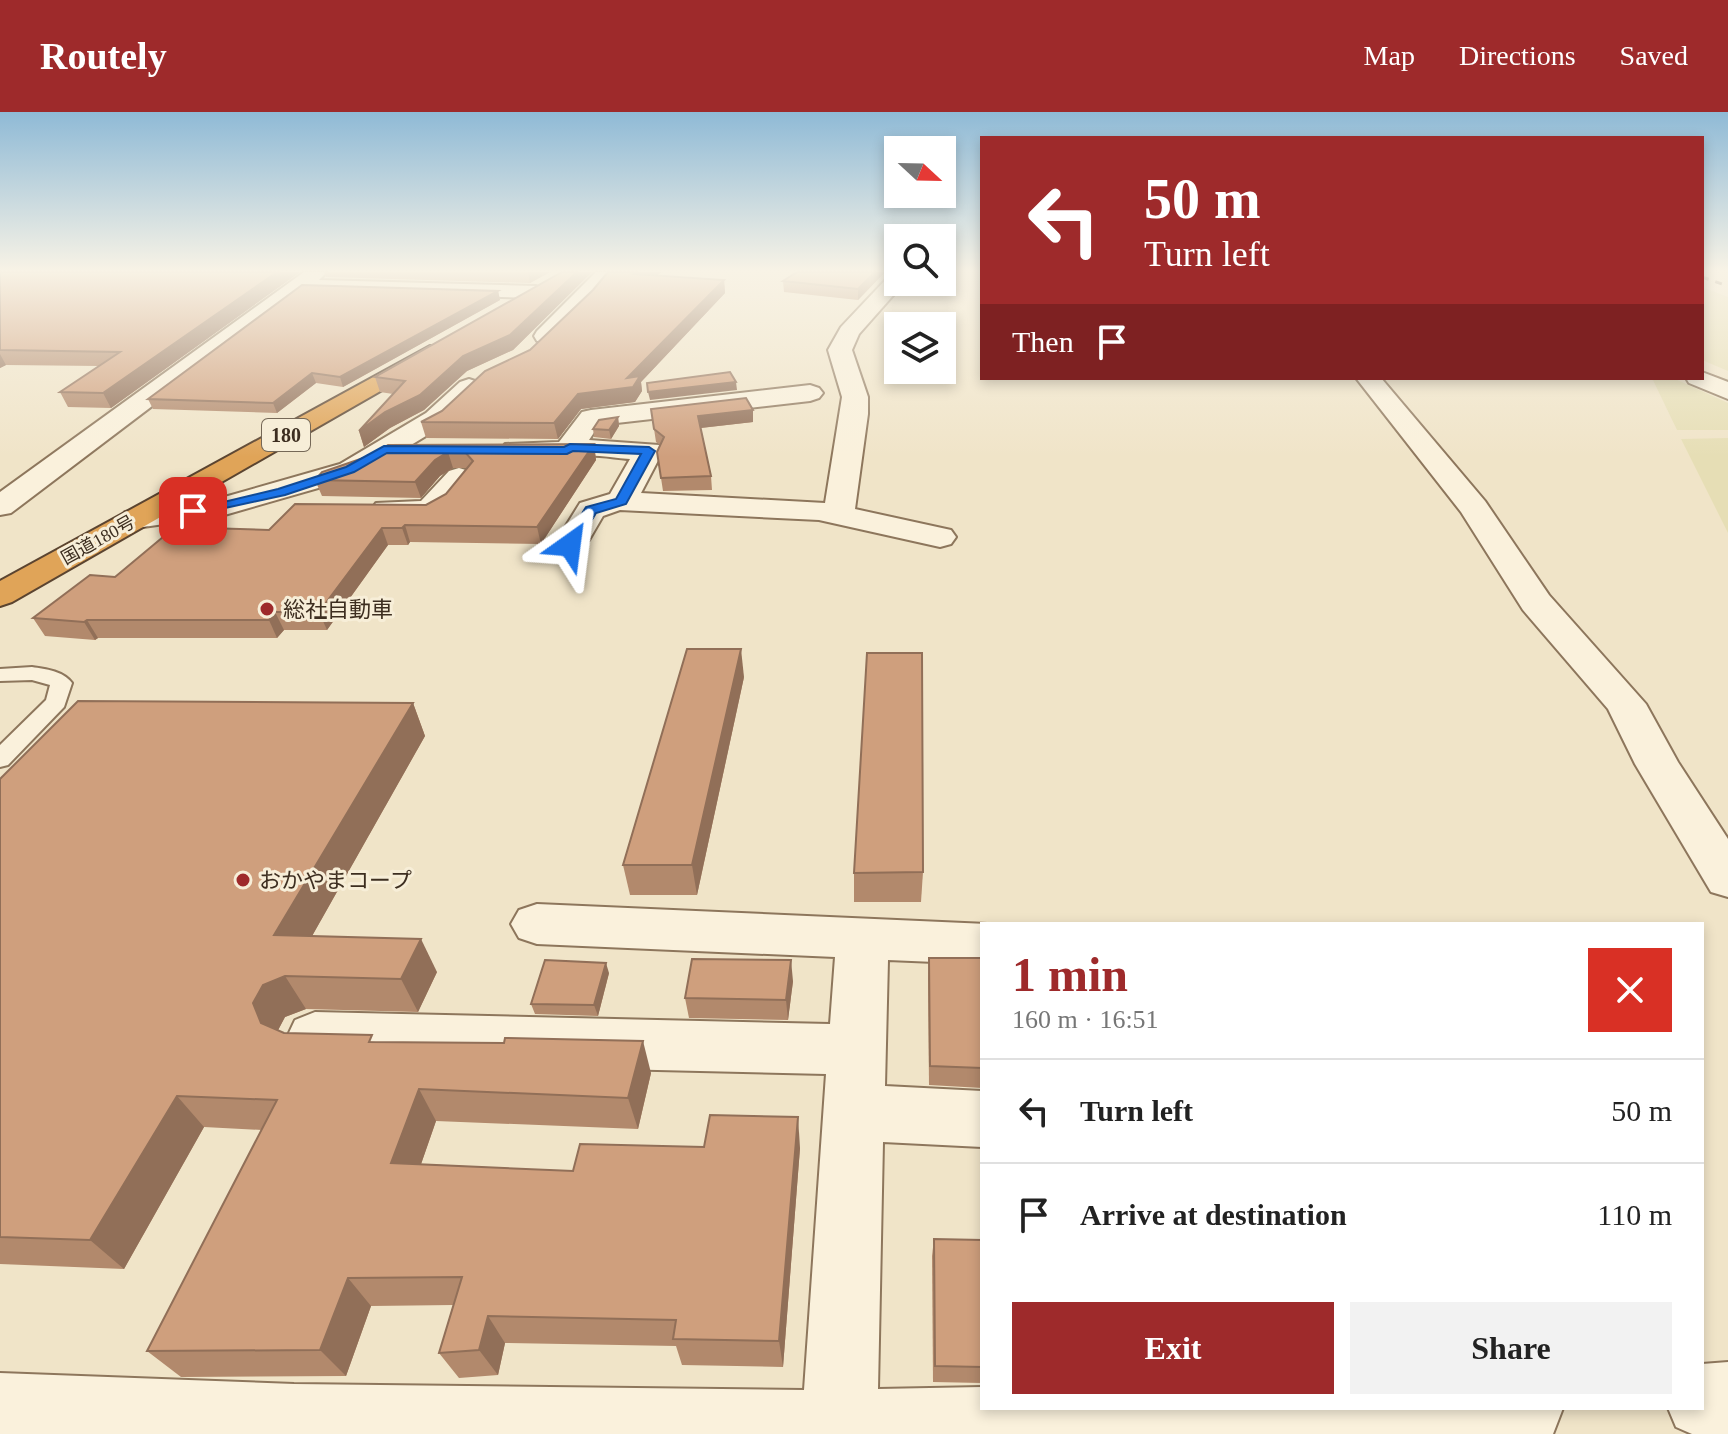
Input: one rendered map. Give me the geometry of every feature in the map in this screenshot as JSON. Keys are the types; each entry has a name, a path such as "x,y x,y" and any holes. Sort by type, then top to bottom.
{"highway":[{"name":"国道180号","path":"0,595 457,338"}],"street":[{"path":"0,506 234,334"},
{"path":"523,357 546,334"},
{"path":"838,515 855,414 855,397 840,350 848,334"},
{"path":"136,519 221,507 350,470 435,419 478,378 491,373"},
{"path":"1370,380 1474,508 1536,602 1626,704 1657,764 1728,879"},
{"path":"1703,380 1728,391"},
{"path":"491,450 567,451 591,418 810,393"},
{"path":"570,447 649,451 621,501"},
{"path":"384,449 430,450"},
{"path":"221,507 430,510 459,477"},
{"path":"570,545 591,510 621,501 819,511 940,537"},
{"path":"537,924 980,943"},
{"path":"859,1430 853,1112 862,938"},
{"path":"306,1037 857,1050"},
{"path":"853,1112 980,1119"},
{"path":"1704,1401 1728,1399"},
{"path":"0,1410 292,1428 859,1430 1330,1425 1503,1410"}],"lane":[{"path":"0,675 37,673 51,676 61,683 56,702 0,759"}],"shaded area":[{"path":"1704,334 1728,334 1728,371 1704,361"},
{"path":"1653,380 1677,380 1728,403 1728,430 1677,430"},
{"path":"1728,438 1728,533 1681,439"}],"building":[{"path":"0,334 188,334 103,393 60,392 120,352 0,350"},
{"path":"236,334 420,334 340,377 312,373 273,403 148,399"},
{"path":"452,334 511,334 463,356 420,395 385,412 359,431 405,381 375,377"},
{"path":"547,334 671,334 627,378 640,376 633,387 578,394 554,423 421,422 442,411 485,371 530,350"},
{"path":"730,372 736,382 648,392 647,383"},
{"path":"746,398 753,410 698,416 711,476 661,478 657,452 664,437 654,429 651,409"},
{"path":"618,417 609,430 593,429 599,420"},
{"path":"594,444 537,527 405,525 402,528 382,528 319,612 275,612 269,620 84,622 33,618 90,575 115,577 175,527 269,530 295,504 426,505 446,494 473,461 465,452 448,452 435,460 415,482 315,480 322,472 375,454 388,445"},
{"path":"687,649 741,649 692,865 623,865"},
{"path":"867,653 922,653 923,872 854,873"},
{"path":"78,701 413,703 274,935 421,939 401,979 285,976 263,985 253,1003 261,1023 284,1033 372,1035 369,1042 504,1043 505,1038 643,1041 628,1098 419,1089 391,1163 573,1171 580,1144 704,1147 710,1115 798,1117 779,1341 673,1339 676,1320 488,1316 479,1350 439,1353 462,1277 348,1278 320,1350 147,1351 277,1100 177,1096 90,1240 0,1237 0,779"},
{"path":"929,958 980,958 980,1068 930,1066"},
{"path":"692,959 791,960 786,1000 685,998"},
{"path":"545,960 606,963 594,1005 531,1004"},
{"path":"934,1239 980,1240 980,1367 935,1366"}],"place":[{"name":"総社自動車","path":"267,609"},
{"name":"おかやまコープ","path":"243,880"}],"route":[{"path":"193,511 281,492 350,470 384,449 567,451 570,447 649,451 621,501 591,510 570,545"}]}
